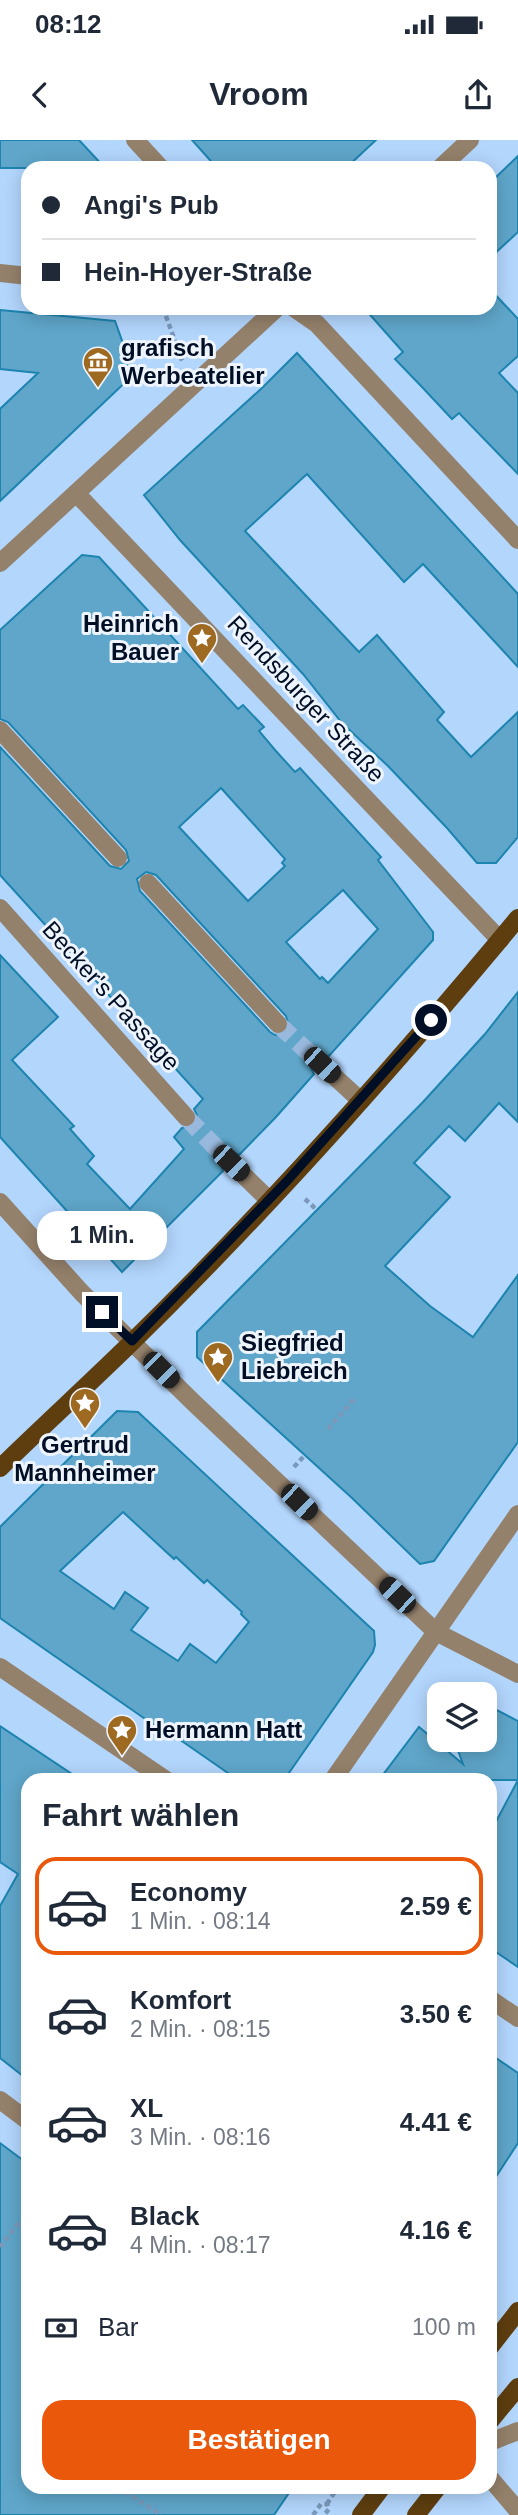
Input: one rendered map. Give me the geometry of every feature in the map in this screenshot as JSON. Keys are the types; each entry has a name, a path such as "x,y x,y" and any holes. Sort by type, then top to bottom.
{"main road":[{"path":"1,1465 132,1341 269,1200 361,1101 518,918"},
{"path":"497,2338 518,2311"},
{"path":"497,2412 518,2387"},
{"path":"360,2515 376,2494"},
{"path":"416,2515 432,2494"}],"street":[{"path":"135,140 155,161"},
{"path":"448,161 470,140"},
{"path":"0,273 21,275"},
{"path":"0,563 269,315"},
{"path":"304,315 317,324 518,540"},
{"name":"Rendsburger Straße","path":"76,493 500,940"},
{"path":"0,730 118,858"},
{"path":"148,883 278,1024"},
{"name":"Becker's Passage","path":"0,908 186,1117"},
{"path":"322,1065 361,1101"},
{"path":"231,1163 269,1200"},
{"path":"0,1202 82,1293 436,1632 518,1674"},
{"path":"338,1773 518,1514"},
{"path":"0,1667 156,1773"},
{"path":"497,2004 518,2018"},
{"path":"0,2100 21,2116"},
{"path":"497,2439 518,2431"},
{"path":"497,2486 518,2511"}],"path":[{"path":"165,315 191,387"},
{"path":"328,1429 355,1398"},
{"path":"0,2247 20,2221"},
{"path":"129,2494 161,2515"},
{"path":"324,2515 333,2494"},
{"path":"313,2515 321,2504 328,2506"}],"building":[{"path":"0,140 79,140 98,161 21,161 21,168 0,168"},
{"path":"192,140 376,140 354,161 211,161"},
{"path":"518,156 518,232 497,252 497,176"},
{"path":"497,296 518,319 518,356 499,373 518,393 518,474 459,413 452,419 395,359 403,352 370,315 497,315"},
{"path":"0,310 21,312 21,315 115,321 134,374 0,501 0,409 38,373 0,369"},
{"path":"297,353 518,594 518,667 423,564 404,582 307,474 245,531 359,652 377,635 444,712 437,720 471,757 518,712 518,837 496,863 477,863 388,766 342,723 303,674 180,540 144,495"},
{"path":"82,555 99,557 238,709 243,705 264,727 259,731 295,772 300,768 381,857 378,860 433,932 433,940 329,1056 319,1054 313,1058 311,1068 314,1074 276,1117 239,1155 233,1152 223,1155 220,1161 223,1171 122,1272 0,1137 0,955 58,1017 12,1060 74,1126 70,1129 94,1156 87,1164 130,1209 184,1149 174,1137 182,1128 194,1125 197,1115 194,1109 203,1099 0,875 0,747 110,866 121,869 129,861 126,850 8,722 0,719 0,630","holes":["221,788 285,859 282,863 285,866 248,901 179,827","146,872 156,875 286,1016 289,1027 285,1033 275,1035 270,1032 140,891 137,879","343,890 378,929 328,983 322,977 320,979 286,942"]},
{"path":"518,992 518,1122 499,1103 465,1141 449,1126 414,1163 450,1197 385,1266 430,1306 473,1337 518,1275 518,1442 434,1561 420,1564 352,1498 197,1357 197,1332 423,1102 485,1034"},
{"path":"117,1411 138,1412 374,1631 375,1645 373,1652 289,1773 228,1773 176,1737 174,1739 0,1618 0,1527","holes":["123,1512 174,1559 176,1557 204,1583 207,1580 242,1612 249,1622 216,1663 190,1644 178,1661 131,1630 148,1608 125,1592 114,1609 60,1571"]},
{"path":"497,1710 518,1721 518,1780 497,1780 497,1773 384,1773 419,1727 427,1734 427,1752 449,1752 463,1764 458,1752 497,1752"},
{"path":"0,1726 70,1773 21,1773 21,2074 0,2058 0,1906 18,1874 0,1862"},
{"path":"518,1780 518,1967 497,1953 497,1820"},
{"path":"497,2059 518,2073 518,2143 497,2175"},
{"path":"0,2143 21,2159 21,2494 288,2494 274,2515 0,2515"}],"tunnel":[{"path":"278,1024 322,1065"},
{"path":"186,1117 231,1163"}],"place":[{"name":"grafisch Werbeatelier","path":"98,389"},
{"name":"Heinrich Bauer","path":"202,665"},
{"name":"Siegfried Liebreich","path":"218,1384"},
{"name":"Gertrud Mannheimer","path":"85,1430"},
{"name":"Hermann Hatt","path":"122,1757"}],"route":[{"path":"102,1312 132,1341 287,1181 431,1020"}]}
